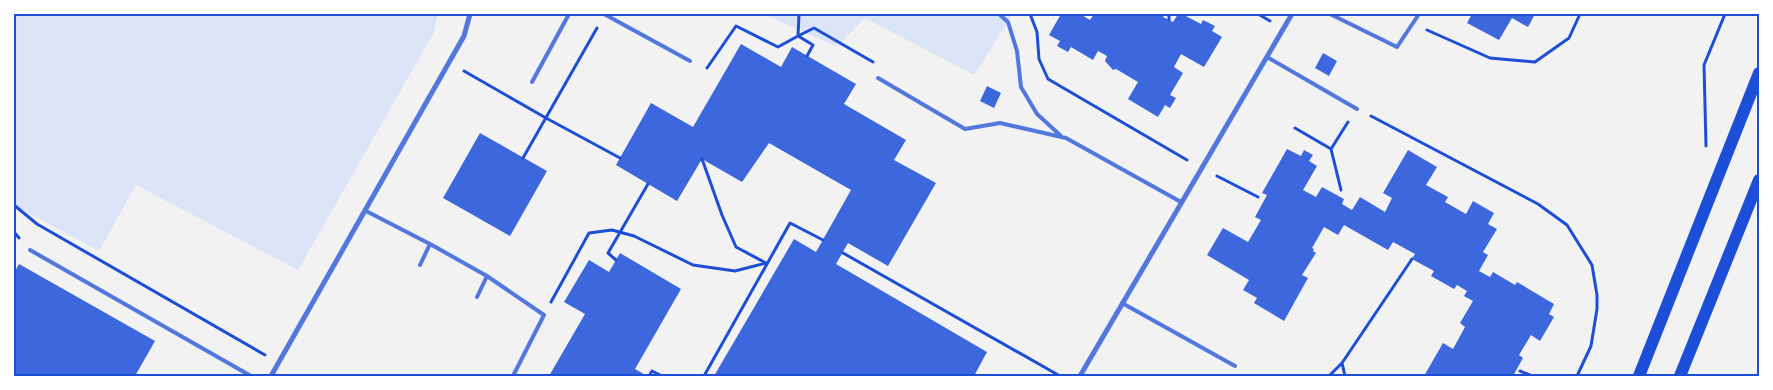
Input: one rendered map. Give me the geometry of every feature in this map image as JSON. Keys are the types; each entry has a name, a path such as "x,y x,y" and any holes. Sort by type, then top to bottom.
{"main road":[{"path":"1638,376 1759,73"},
{"path":"1680,376 1759,180"}],"street":[{"path":"271,376 464,36 470,14"},
{"path":"1080,376 1292,14"}],"lane":[{"path":"532,82 569,14"},
{"path":"604,14 690,61"},
{"path":"999,14 1008,22 1015,44 1021,87 1037,114 1062,137 1181,202"},
{"path":"1330,14 1397,47 1419,14"},
{"path":"1267,57 1357,109"},
{"path":"878,78 965,129 1000,123 1062,137"},
{"path":"366,211 487,276 544,315 513,376"},
{"path":"420,265 430,244"},
{"path":"30,250 251,376"},
{"path":"477,297 487,276"},
{"path":"1122,302 1236,366"}],"path":[{"path":"523,158 604,14"},
{"path":"798,36 799,14"},
{"path":"1030,14 1037,32 1039,59 1048,80 1201,168 1258,197"},
{"path":"1169,14 1169,20"},
{"path":"1412,24 1490,58 1535,62 1569,38 1580,14"},
{"path":"1706,148 1704,66 1725,14"},
{"path":"690,61 706,70 736,26 778,47 814,28 893,73 889,84"},
{"path":"798,36 813,45 807,56"},
{"path":"449,62 620,158"},
{"path":"1341,190 1331,148 1357,109 1397,128 1538,204 1567,225 1592,265 1597,295 1597,309 1591,346 1577,376"},
{"path":"1295,128 1331,148"},
{"path":"702,159 722,215 736,247 766,263"},
{"path":"616,260 608,253 648,184"},
{"path":"14,205 38,224 278,362"},
{"path":"704,376 790,223 823,240"},
{"path":"544,315 588,234 612,230 634,236 693,265 735,271 766,263"},
{"path":"843,253 1060,376"},
{"path":"1329,376 1342,363 1412,259"},
{"path":"1342,363 1345,376"},
{"path":"649,376 652,371 662,376"}],"shaded area":[{"path":"14,14 438,14 434,32 298,270 136,185 99,251 14,205"},
{"path":"764,14 1013,14 974,75 865,18 837,47"}],"building":[{"path":"1061,14 1080,14 1090,20 1094,14 1165,14 1163,17 1173,22 1178,14 1182,14 1201,24 1203,20 1215,26 1212,31 1222,37 1204,67 1181,54 1174,67 1183,73 1170,95 1176,98 1170,108 1165,105 1158,117 1128,99 1138,82 1116,69 1113,70 1105,61 1107,56 1098,51 1093,60 1071,47 1068,52 1057,46 1060,41 1049,35"},
{"path":"1472,14 1535,14 1528,27 1512,18 1499,40 1467,23"},
{"path":"741,44 781,67 792,47 856,84 844,104 906,140 894,160 936,183 888,266 848,243 836,264 987,352 974,376 714,376 794,239 816,252 851,190 769,143 742,182 702,159 677,201 616,165 651,103 693,127"},
{"path":"1323,53 1337,61 1329,76 1315,68"},
{"path":"987,86 1001,93 994,108 980,101"},
{"path":"480,133 547,171 510,236 443,198"},
{"path":"1287,149 1301,156 1304,150 1313,155 1309,161 1317,166 1303,190 1316,197 1322,187 1344,199 1342,204 1352,210 1360,197 1385,212 1392,198 1383,193 1408,150 1437,167 1426,185 1448,197 1445,202 1466,214 1473,201 1494,213 1488,224 1497,229 1483,252 1488,255 1479,271 1490,277 1493,272 1515,285 1517,282 1554,304 1549,314 1554,317 1540,341 1531,335 1519,355 1523,358 1513,376 1424,376 1443,343 1453,349 1465,327 1460,323 1473,301 1464,296 1467,291 1457,285 1454,289 1431,276 1434,271 1412,259 1415,254 1393,242 1388,250 1344,225 1338,235 1324,227 1312,248 1316,253 1302,275 1308,278 1284,321 1254,303 1257,298 1243,290 1249,280 1207,255 1223,228 1248,242 1261,220 1255,217 1267,195 1262,193"},
{"path":"620,253 681,289 635,369 647,376 549,376 585,314 564,302 589,260 609,272"},
{"path":"19,264 155,341 135,376 14,376 14,273"}]}
